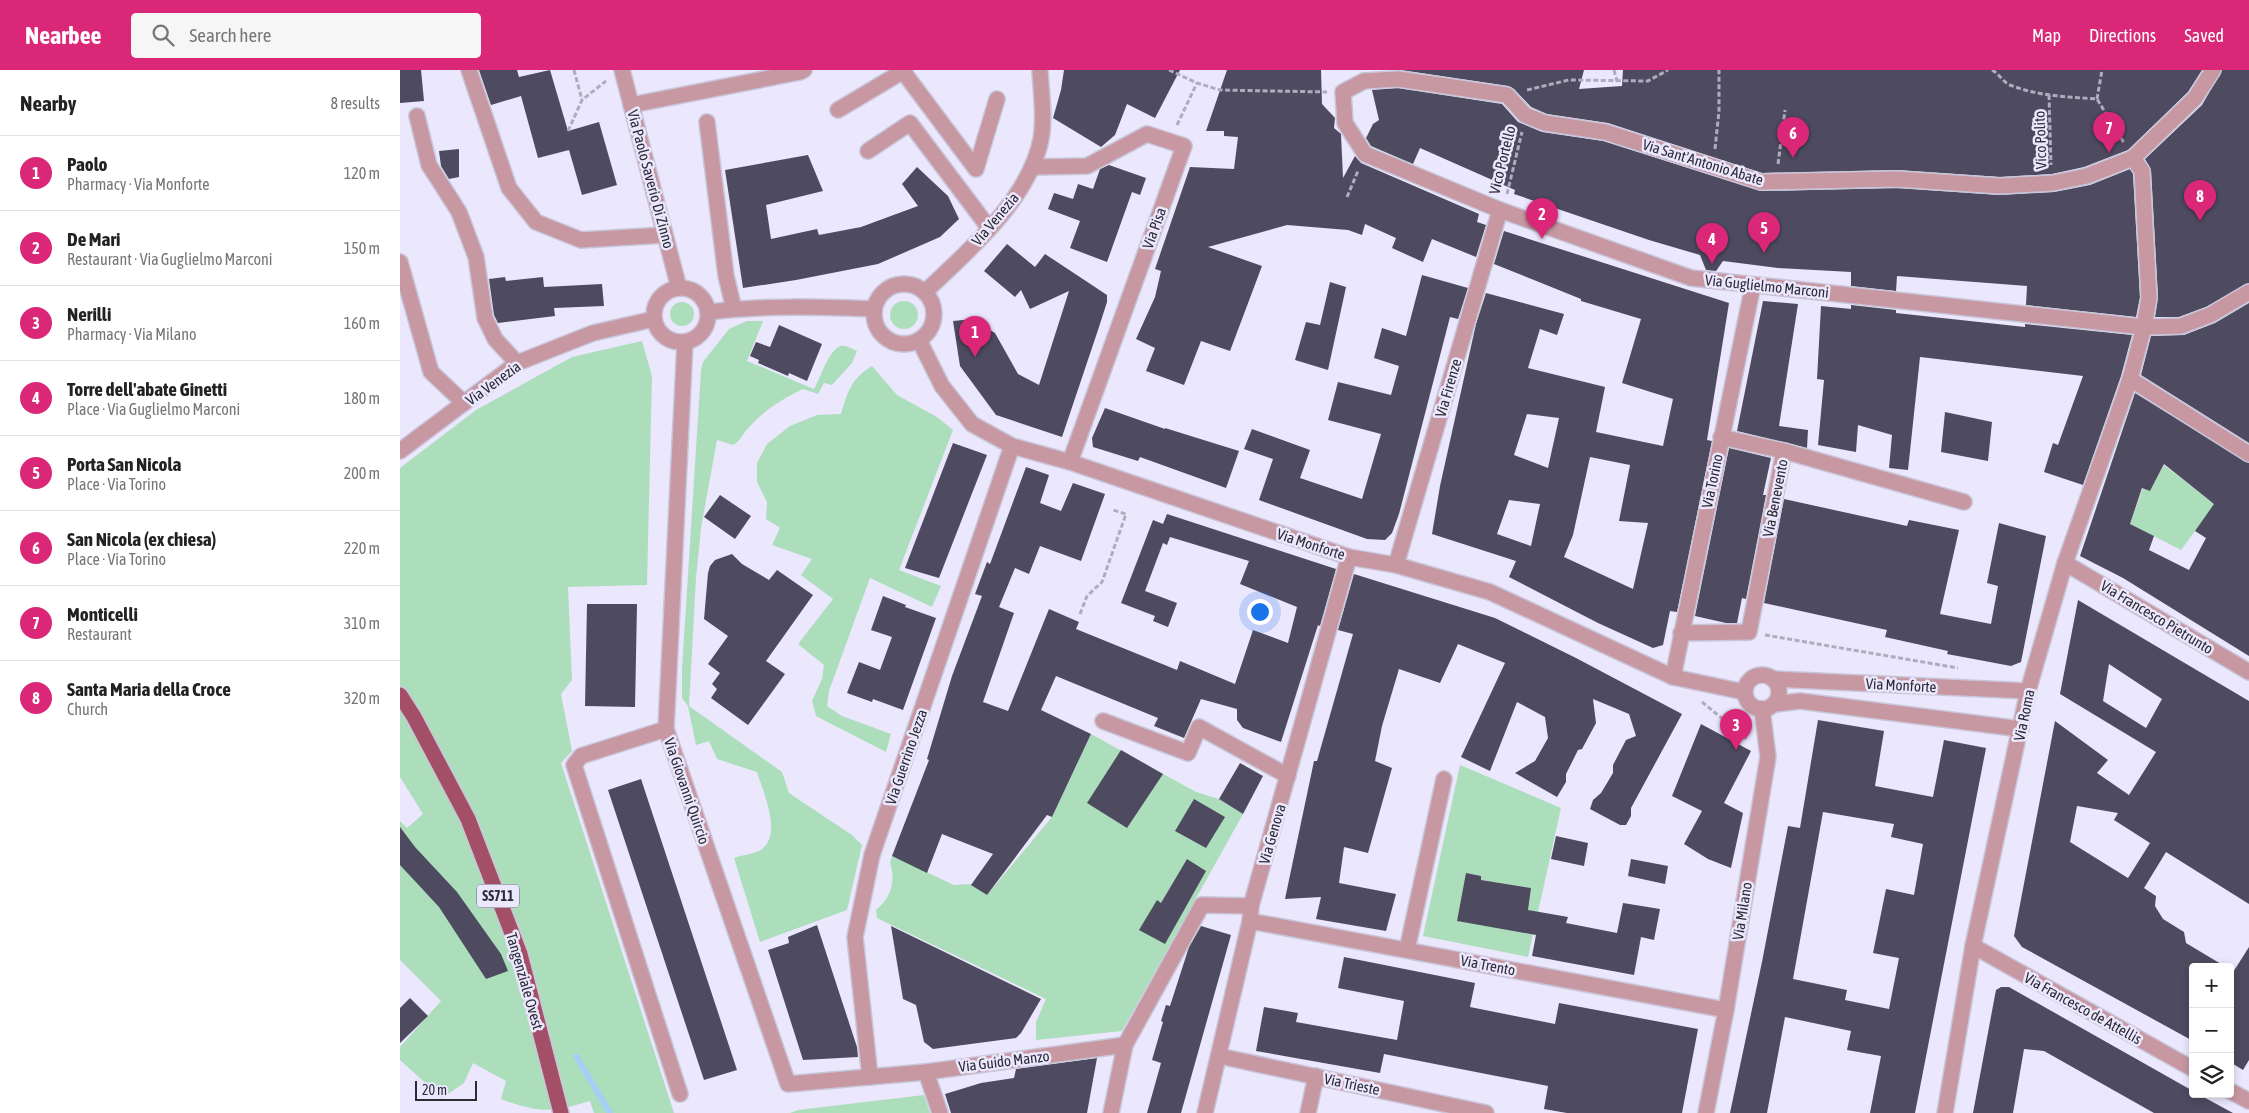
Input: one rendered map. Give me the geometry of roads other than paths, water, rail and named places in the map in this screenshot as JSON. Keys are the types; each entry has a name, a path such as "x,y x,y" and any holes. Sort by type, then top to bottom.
{"main road":[{"name":"Tangenziale Ovest","path":"400,695 468,819 520,954 560,1112"}],"street":[{"path":"469,70 509,188 536,222 581,240 666,235"},
{"path":"622,72 638,70"},
{"path":"631,105 804,70"},
{"path":"838,110 904,70 976,169 997,99"},
{"name":"Via Venezia","path":"925,292 964,255 1017,196 1032,166 1041,138 1040,70"},
{"name":"Via Sant'Antonio Abate","path":"1363,76 1398,79 1507,95 1525,115 1546,123 1605,132 1761,182 1897,179 2000,186 2053,183 2087,176 2133,158 2195,98 2213,70"},
{"name":"Via Paolo Saverio Di Zinno","path":"622,72 679,288"},
{"name":"Via Guglielmo Marconi","path":"1363,76 1343,92 1345,123 1365,154 1500,210 1691,278 2144,327 2181,326 2210,315 2249,292"},
{"path":"417,116 429,165 460,212 476,257 485,318 495,339 517,363"},
{"path":"706,122 726,276 734,309"},
{"path":"868,150 910,123 989,228"},
{"name":"Via Pisa","path":"1032,166 1087,166 1147,134 1184,146 1070,462"},
{"name":"Via Roma","path":"1945,1113 1974,946 2028,691 2065,563 2130,379 2144,327 2149,298 2142,171 2133,158"},
{"name":"Via Firenze","path":"1396,565 1500,210"},
{"path":"400,262 431,372 464,403"},
{"path":"901,284 914,285 925,292 933,307 933,323 928,333 910,344 900,344 883,336 874,319 874,309 879,297 888,288 901,284"},
{"name":"Via Torino","path":"1673,677 1753,285"},
{"path":"679,288 693,290 704,299 709,312 706,326 698,337 685,342 671,340 660,332 654,319 656,304 666,293 679,288"},
{"path":"709,312 734,309 817,307 874,309"},
{"name":"Via Venezia","path":"400,451 517,363 593,333 654,319"},
{"name":"Via Monforte","path":"919,340 942,386 972,424 1012,446 1070,462 1349,556 1396,565 1490,592 1673,677 1744,692"},
{"name":"Via Giovanni Quircio","path":"685,342 666,729 788,1084 870,1077"},
{"path":"2130,379 2249,454"},
{"path":"1721,437 1784,451"},
{"name":"Via Guerrino Jezza","path":"870,1077 855,937 872,855 1012,446"},
{"name":"Via Benevento","path":"1681,633 1749,632 1784,451 1964,502"},
{"name":"Via Genova","path":"1205,1113 1250,921 1251,906 1349,556"},
{"name":"Via Francesco Pietrunto","path":"2065,563 2249,672"},
{"path":"1761,674 1774,679 1779,691 1769,706 1750,705 1744,692 1745,686 1754,676 1761,674"},
{"name":"Via Monforte","path":"1774,679 2028,691"},
{"name":"Via Monforte","path":"1769,706 1800,701 2021,729"},
{"name":"Via Milano","path":"1706,1113 1726,1010 1768,757 1769,706"},
{"path":"1103,721 1188,753 1199,727 1288,776"},
{"path":"666,729 581,756 574,765 680,1094"},
{"path":"1407,950 1444,779"},
{"path":"1111,1113 1125,1046 1202,905 1251,906"},
{"name":"Via Trento","path":"1250,921 1726,1010"},
{"name":"Via Francesco de Attellis","path":"1974,946 2189,1068"},
{"name":"Via Guido Manzo","path":"870,1077 926,1072 1125,1046"},
{"name":"Via Trieste","path":"1219,1056 1316,1076 1446,1109 1486,1113"},
{"path":"926,1072 940,1113"},
{"path":"1308,1113 1316,1076"},
{"path":"2234,1093 2249,1101"}],"waterway":[{"path":"576,1056 610,1113"}],"place":[{"name":"Monticelli","path":"2109,153"},
{"name":"San Nicola (ex chiesa)","path":"1793,158"},
{"name":"Santa Maria della Croce","path":"2200,221"},
{"name":"De Mari","path":"1542,239"},
{"name":"Porta San Nicola","path":"1764,253"},
{"name":"Torre dell'abate Ginetti","path":"1712,264"},
{"name":"Paolo","path":"975,357"},
{"name":"Nerilli","path":"1736,750"}]}
